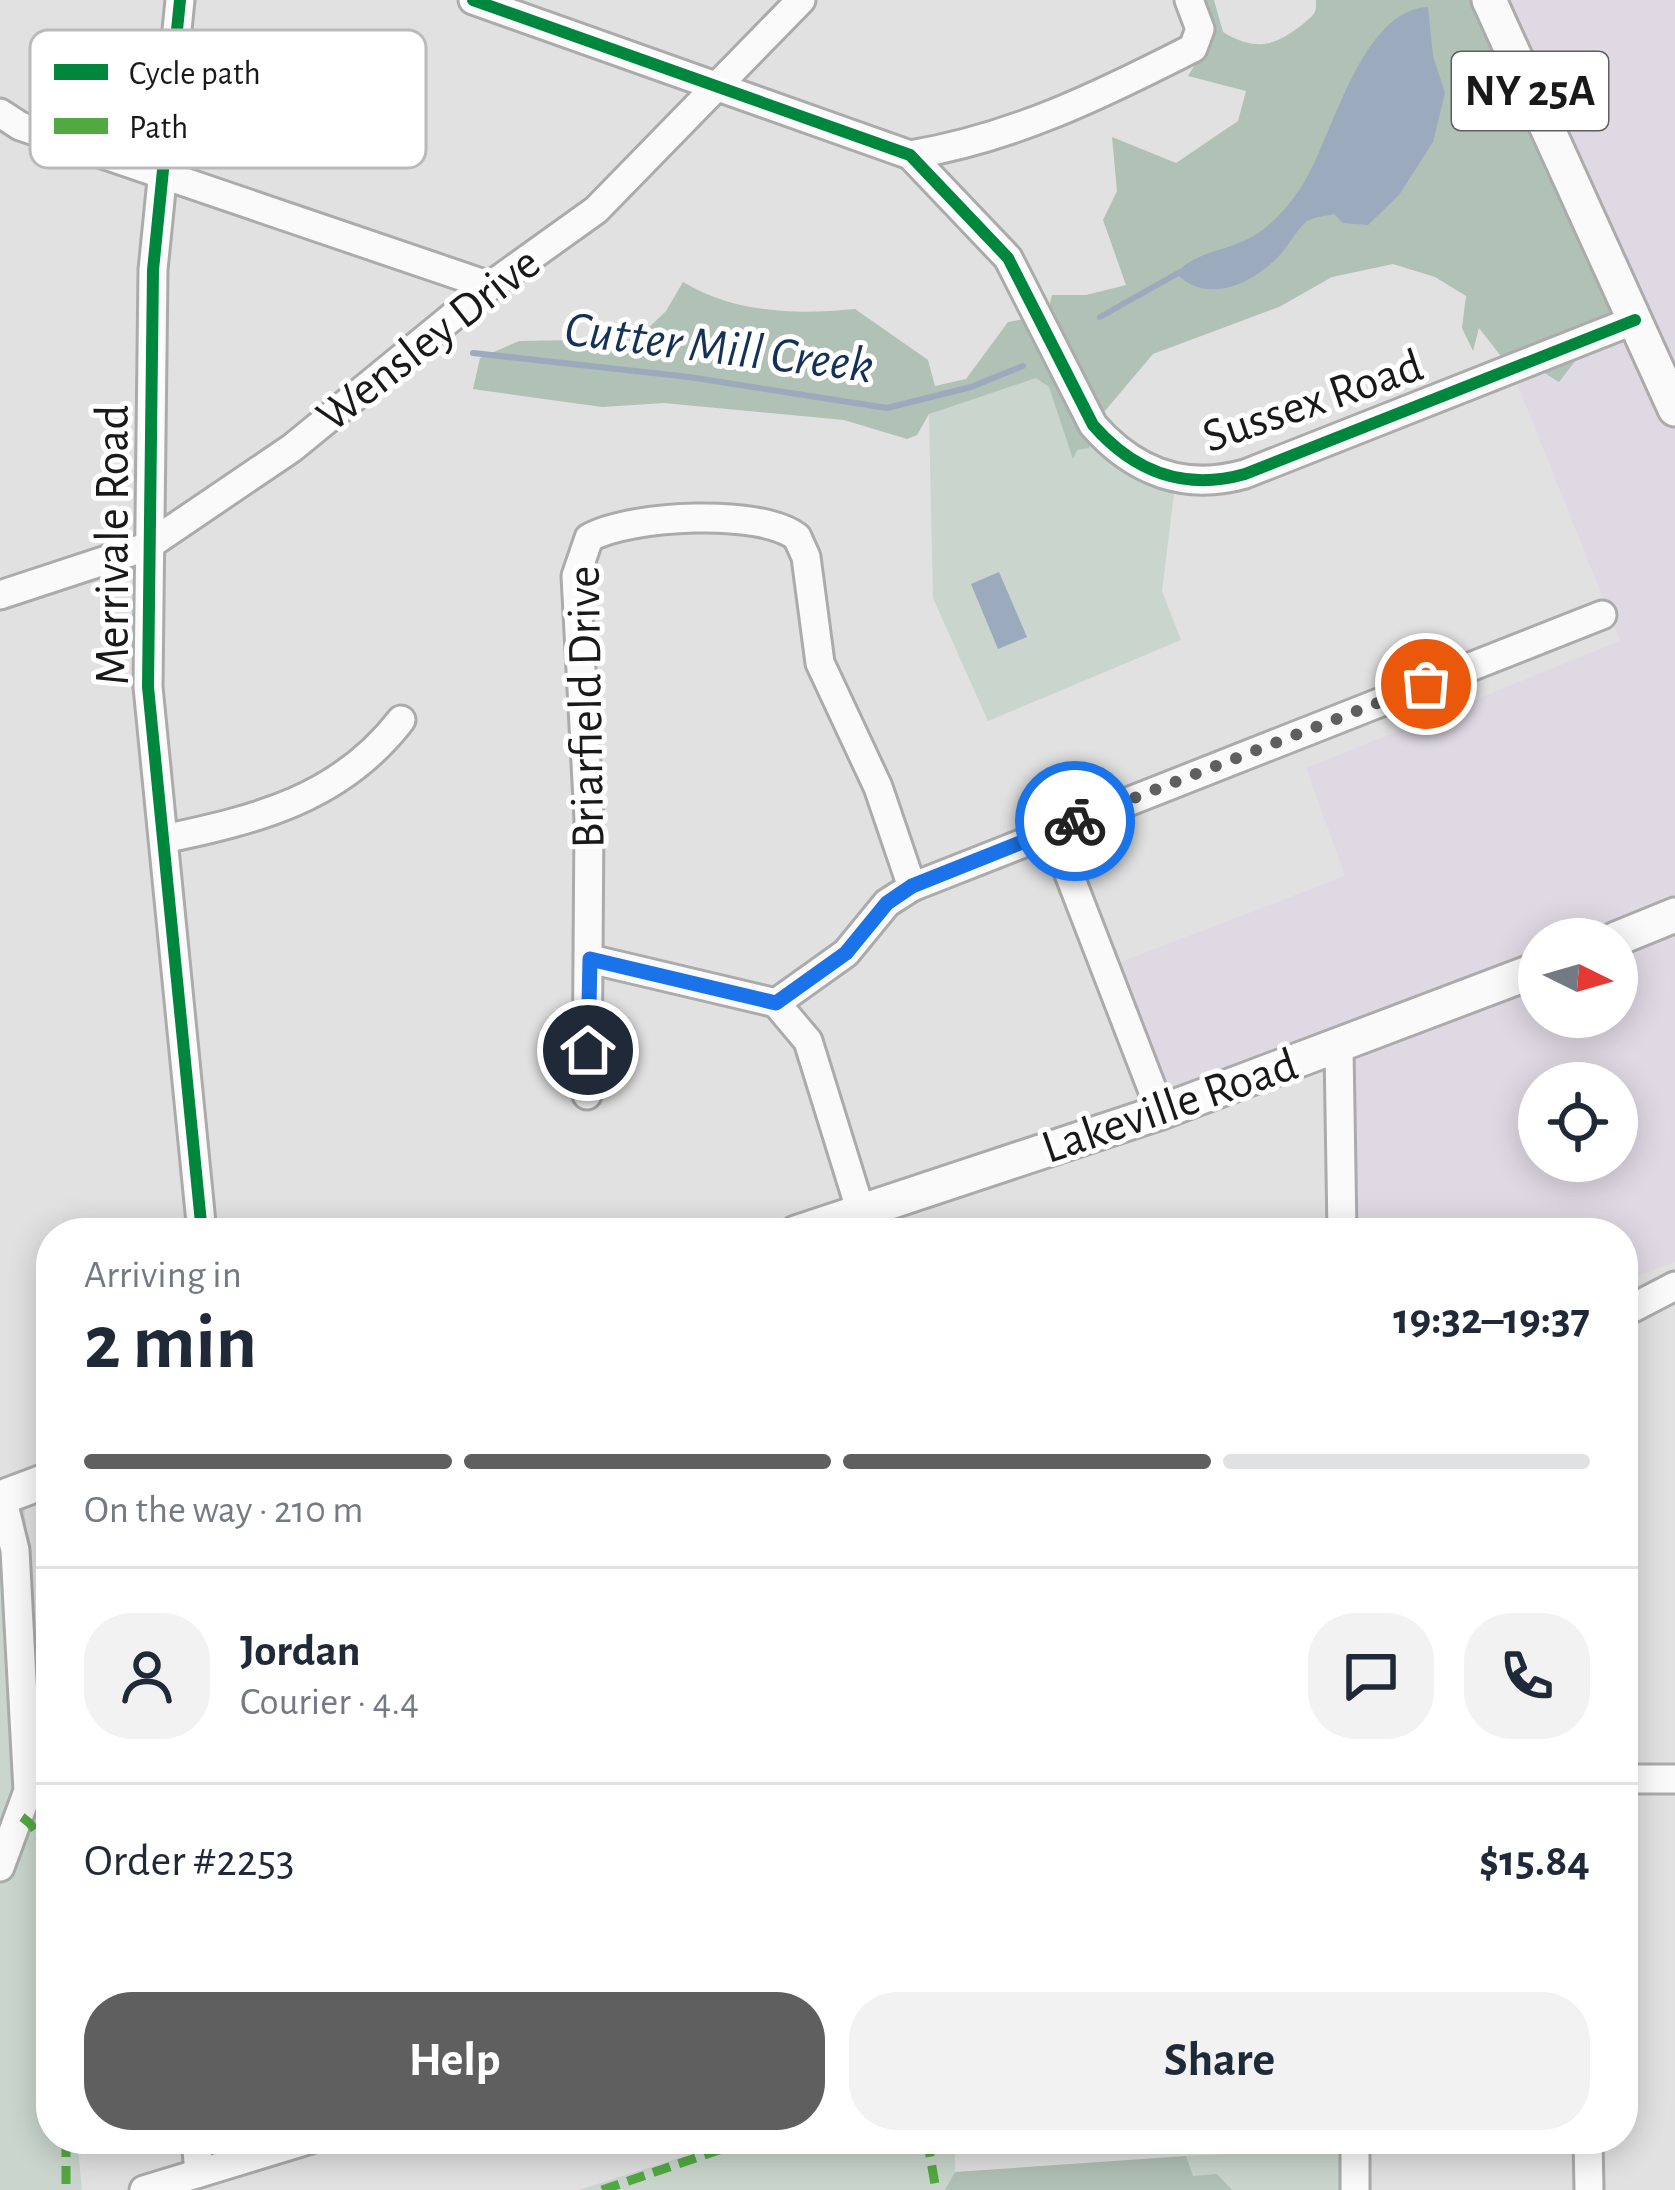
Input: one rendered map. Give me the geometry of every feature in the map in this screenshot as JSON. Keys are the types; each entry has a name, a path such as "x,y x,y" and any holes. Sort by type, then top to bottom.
{"main road":[{"name":"NY 25A","path":"1489,0 1675,409"},
{"path":"1638,930 1675,916"},
{"name":"Lakeville Road","path":"842,1218 1339,1049 1518,978"},
{"path":"1,1497 36,1484"}],"street":[{"name":"Merrivale Road","path":"177,30 180,0"},
{"name":"Sussex Road","path":"473,0 910,155 1008,258 1093,425 1112,446 1160,475 1195,481 1245,474 1635,320"},
{"name":"Wensley Drive","path":"0,595 146,547 364,393 490,286 596,210 801,0"},
{"path":"910,155 959,147 1081,105 1193,48 1200,29 1189,0"},
{"path":"0,113 30,130"},
{"path":"138,168 490,286"},
{"name":"Merrivale Road","path":"162,168 153,269 146,547 148,687 201,1218"},
{"name":"Briarfield Drive","path":"587,1095 590,959 576,576 584,545 608,529 726,520 774,525 797,537 806,557 820,663 878,787 912,886"},
{"path":"776,1003 846,953 887,903 912,886 1602,615"},
{"path":"164,839 258,819 302,802 358,768 400,720"},
{"path":"1052,830 1161,1112"},
{"path":"590,959 776,1003 808,1041 861,1212"},
{"path":"1339,1049 1342,1218"},
{"path":"1638,1305 1675,1286"},
{"path":"0,1867 25,1804 13,1732 10,1631 15,1550 1,1497"},
{"path":"1638,1779 1675,1779"},
{"path":"197,2154 199,2173"},
{"path":"144,2190 261,2154"},
{"path":"1354,2154 1355,2190"},
{"path":"1588,2154 1589,2190"}],"shaded area":[{"path":"1489,0 1675,0 1675,1262 1638,1276 1638,1218 1340,1218 1339,1049 1174,1108 1118,963 1345,876 1306,768 1620,641 1511,369"},
{"path":"1059,357 1093,425 1176,478 1162,591 1181,640 988,721 933,598 929,414"},
{"path":"23,1492 36,1647 36,2154 78,2154 82,2190 0,2190 0,1500"},
{"path":"692,2154 955,2154 955,2190 579,2190"},
{"path":"1355,2154 1355,2190 1188,2190 1186,2156"}],"green space":[{"path":"1204,0 1214,0 1223,32 1265,44 1314,14 1316,0 1489,0 1635,320 1579,356 1559,382 1538,369 1511,369 1479,328 1473,351 1462,328 1466,296 1435,277 1393,264 1332,277 1279,307 1153,354 1093,425 1089,448 1077,450 1073,459 1049,387 1036,378 929,414 917,435 907,439 844,420 664,403 602,407 473,389 480,358 519,341 637,339 666,311 683,282 744,306 810,312 855,309 928,360 935,386 966,379 1008,322 1047,315 1052,295 1086,295 1126,285 1103,220 1117,191 1112,137 1176,163 1238,121 1246,91 1188,76 1202,53"},
{"path":"1186,2156 1193,2176 1217,2174 1232,2190 945,2190 955,2172"}],"water":[{"path":"1428,7 1433,56 1445,93 1433,142 1399,195 1368,225 1343,223 1334,214 1307,221 1276,259 1253,277 1226,288 1200,288 1176,273 1198,257 1251,237 1278,216 1306,179 1368,50 1405,13"},
{"path":"999,572 1027,637 998,649 971,584"}],"waterway":[{"name":"Cutter Mill Creek","path":"1100,317 1180,272"},
{"name":"Cutter Mill Creek","path":"473,353 689,377 887,408 971,387 1023,366"}],"marked path":[{"path":"22,1817 36,1832"},
{"path":"66,2154 66,2190"},
{"path":"602,2190 707,2154"},
{"path":"930,2154 936,2190"}],"cycle path":[{"path":"177,30 180,0"},
{"path":"473,0 910,155 1008,258 1093,425 1126,455 1162,473 1202,480 1245,474 1635,320"},
{"path":"163,168 153,270 148,687 201,1218"}],"way so far":[{"path":"1075,821 1426,684"}],"route":[{"path":"588,1050 590,959 776,1003 846,953 887,903 912,886 1075,821"}]}
